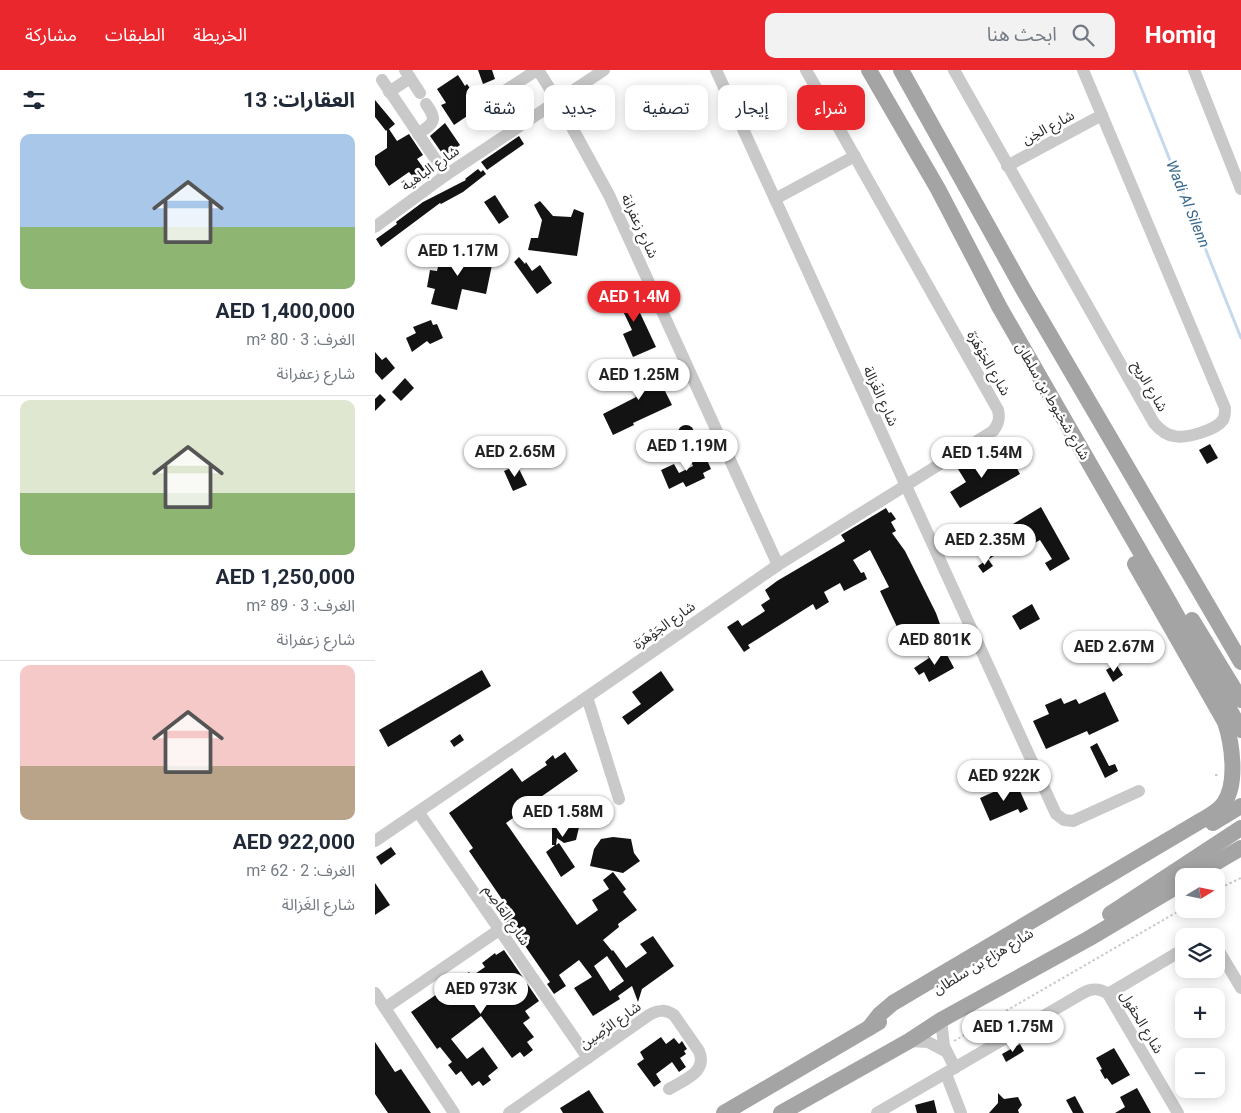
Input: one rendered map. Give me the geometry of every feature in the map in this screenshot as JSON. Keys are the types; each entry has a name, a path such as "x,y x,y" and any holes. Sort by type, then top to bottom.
{"main road":[{"name":"شارع شخبوط بن سلطان","path":"869,70 939,189 1000,308 1241,730"},
{"path":"901,70 1023,289 1241,662"},
{"path":"869,1028 893,1002 1202,820 1219,809 1227,798 1232,776 1230,741 1225,722 1151,595 1130,555 1125,540 1125,526"},
{"path":"1137,547 1156,568 1181,602 1241,700"},
{"name":"شارع هزاع بن سلطان","path":"724,1113 1241,806"},
{"path":"1066,951 1082,934 1112,912 1241,828"},
{"path":"1206,868 1241,848"},
{"path":"1211,865 1241,862"},
{"path":"781,1113 1175,887"}],"street":[{"path":"514,85 537,70"},
{"name":"شارع زعفرانة","path":"537,70 547,85"},
{"name":"شارع الباهية","path":"580,85 604,70"},
{"name":"شارع الغَزالة","path":"716,70 1056,814 1064,820 1073,821 1139,791"},
{"name":"شارع الجَوْهَرَة","path":"375,841 587,698 778,565 993,431 999,421 1000,415 998,410 806,70"},
{"name":"شارع الريح","path":"954,70 1154,423 1166,434 1182,437 1190,436 1219,425 1225,415 1223,403 1083,70"},
{"path":"1194,70 1241,189"},
{"path":"389,92 407,74 432,113 433,120 430,126 418,134"},
{"path":"382,80 446,175"},
{"name":"شارع الباهية","path":"375,227 446,175 544,109"},
{"name":"شارع الخِن","path":"1007,166 1102,114"},
{"name":"شارع زعفرانة","path":"574,130 623,225 778,565"},
{"path":"775,199 855,156"},
{"path":"587,698 619,799"},
{"name":"شارع العَاصِم","path":"419,813 589,1058"},
{"path":"385,1008 499,930"},
{"path":"1108,994 1175,954"},
{"path":"1225,961 1241,988"},
{"name":"شارع الحقول","path":"877,1113 1089,990 1102,990 1108,994 1178,1113"},
{"path":"375,993 454,1113"},
{"name":"شارع الرَّصِين","path":"509,1113 655,1012 668,1011 674,1015 699,1050 702,1062 696,1073 669,1089"},
{"path":"941,1020 945,1049 961,1113"},
{"path":"909,1040 928,1042 945,1049"}],"path":[{"path":"1225,886 1241,878"},
{"path":"945,1049 1175,913"}],"building":[{"path":"478,70 492,70 495,79 483,84"},
{"path":"458,75 466,85 466,117 454,125 441,105 446,103 437,89"},
{"path":"375,100 395,124 389,129 397,141 409,134 423,155 417,159 425,170 414,178 409,172 389,186 375,165 375,156 387,148 387,130 375,117"},
{"path":"445,123 460,145 444,156 430,136"},
{"path":"519,136 524,144 487,170 481,162"},
{"path":"478,169 481,172 483,170 486,174 463,192 440,203 381,247 376,239 397,224 396,222 423,202 466,180"},
{"path":"495,195 509,217 499,224 484,202"},
{"path":"540,201 553,216 571,217 574,209 584,213 577,256 528,250 531,238 538,238 542,220 534,205"},
{"path":"463,248 479,251 476,261 492,265 486,294 462,289 457,310 431,304 435,289 427,287 430,270 437,271 442,250 462,254"},
{"path":"519,257 525,264 526,262 532,271 540,265 552,283 537,294 514,262"},
{"path":"626,283 656,347 633,357 623,334 632,330 613,290"},
{"path":"431,320 433,325 437,324 443,338 430,344 427,341 412,352 406,338 416,333 413,327"},
{"path":"375,352 382,360 386,357 395,368 382,380 375,372"},
{"path":"644,367 647,372 654,369 672,405 633,423 634,425 613,435 603,414 636,397 626,375"},
{"path":"405,378 414,388 401,401 392,392"},
{"path":"380,394 386,400 375,411 375,399"},
{"path":"686,425 692,427 694,433 692,439 686,441 680,439 678,433 680,427"},
{"path":"1210,444 1218,458 1207,464 1199,450"},
{"path":"703,451 711,469 703,473 705,478 686,487 683,482 669,489 661,470 674,464 679,473 693,466 689,457"},
{"path":"982,454 991,468 1011,457 1020,474 960,508 950,492 966,482 958,469"},
{"path":"517,465 527,485 513,491 504,471"},
{"path":"1041,507 1070,559 1050,571 1045,563 1052,559 1040,540 1033,544 1024,529 1003,542 1007,548 989,559 981,544 1004,532 1003,530"},
{"path":"886,508 896,519 891,522 896,531 892,533 905,551 936,613 941,627 934,630 936,634 907,648 880,591 889,587 870,550 853,560 861,573 864,572 867,579 844,591 840,583 824,592 829,602 816,610 813,604 748,645 750,648 744,652 727,627 738,620 742,626 765,611 761,605 770,599 765,590 845,541 841,535"},
{"path":"988,559 993,566 983,573 978,566"},
{"path":"1032,604 1040,619 1020,630 1012,616"},
{"path":"1107,635 1113,646 1101,654 1094,642"},
{"path":"934,651 936,656 945,651 954,668 929,682 924,672 919,675 914,668 929,658 927,655"},
{"path":"1116,664 1123,675 1113,682 1106,670"},
{"path":"482,670 491,686 388,747 379,730"},
{"path":"661,671 674,690 628,725 622,717 641,704 632,692"},
{"path":"1105,692 1119,721 1089,735 1087,731 1046,749 1033,721 1049,714 1045,705 1061,698 1064,704 1076,699 1079,704"},
{"path":"460,734 464,740 454,747 450,741"},
{"path":"1097,743 1109,766 1115,764 1118,771 1105,778 1090,747"},
{"path":"565,752 578,771 506,823 577,925 598,910 592,900 609,889 603,880 613,872 626,889 623,892 637,910 618,924 619,927 603,940 626,968 647,953 640,944 653,936 674,966 642,989 638,1002 632,986 618,996 620,999 593,1016 574,988 592,977 579,960 559,975 566,986 554,994 547,984 550,982 523,943 526,941 515,924 509,928 503,921 512,914 469,851 473,848 449,813 512,768 522,782 547,765 545,762 553,755 555,759","holes":["607,956 624,981 610,991 594,966"]},
{"path":"1016,782 1028,809 1020,813 1018,809 990,821 980,798"},
{"path":"561,799 565,800 561,818 574,804 580,823 576,840 564,843 557,838 556,845 559,843 575,867 561,877 546,852 555,845 552,845 552,825"},
{"path":"613,837 631,839 634,853 640,861 623,873 590,866 594,849 601,839"},
{"path":"391,847 396,854 381,865 376,857"},
{"path":"375,883 390,905 375,915"},
{"path":"504,950 539,1001 525,1011 530,1018 523,1023 534,1037 527,1042 533,1050 524,1057 520,1052 512,1058 481,1016 451,1039 467,1059 483,1047 498,1068 488,1076 491,1080 483,1086 479,1081 472,1086 461,1071 456,1075 448,1065 452,1062 440,1047 437,1049 411,1012 469,972 472,976 485,967 482,963 495,953 496,955"},
{"path":"661,1037 666,1044 674,1038 679,1044 682,1041 687,1049 684,1051 686,1054 680,1058 686,1067 679,1072 672,1062 656,1074 661,1082 654,1087 637,1064 644,1059 640,1052"},
{"path":"375,1042 395,1072 401,1069 431,1113 388,1113 375,1094"},
{"path":"1020,1044 1024,1051 1006,1062 1002,1054"},
{"path":"1114,1048 1130,1075 1112,1085 1107,1078 1105,1079 1096,1058"},
{"path":"1137,1088 1151,1113 1115,1113 1125,1107 1120,1097"},
{"path":"589,1090 604,1113 563,1113 560,1108"},
{"path":"998,1093 1004,1099 1018,1097 1022,1105 1018,1110 1019,1113 989,1113 998,1103"},
{"path":"1075,1096 1084,1113 1073,1113 1066,1100"},
{"path":"934,1100 937,1113 917,1113 915,1105"}],"waterway":[{"name":"Wadi Al Silenn","path":"1134,70 1241,338"}]}
